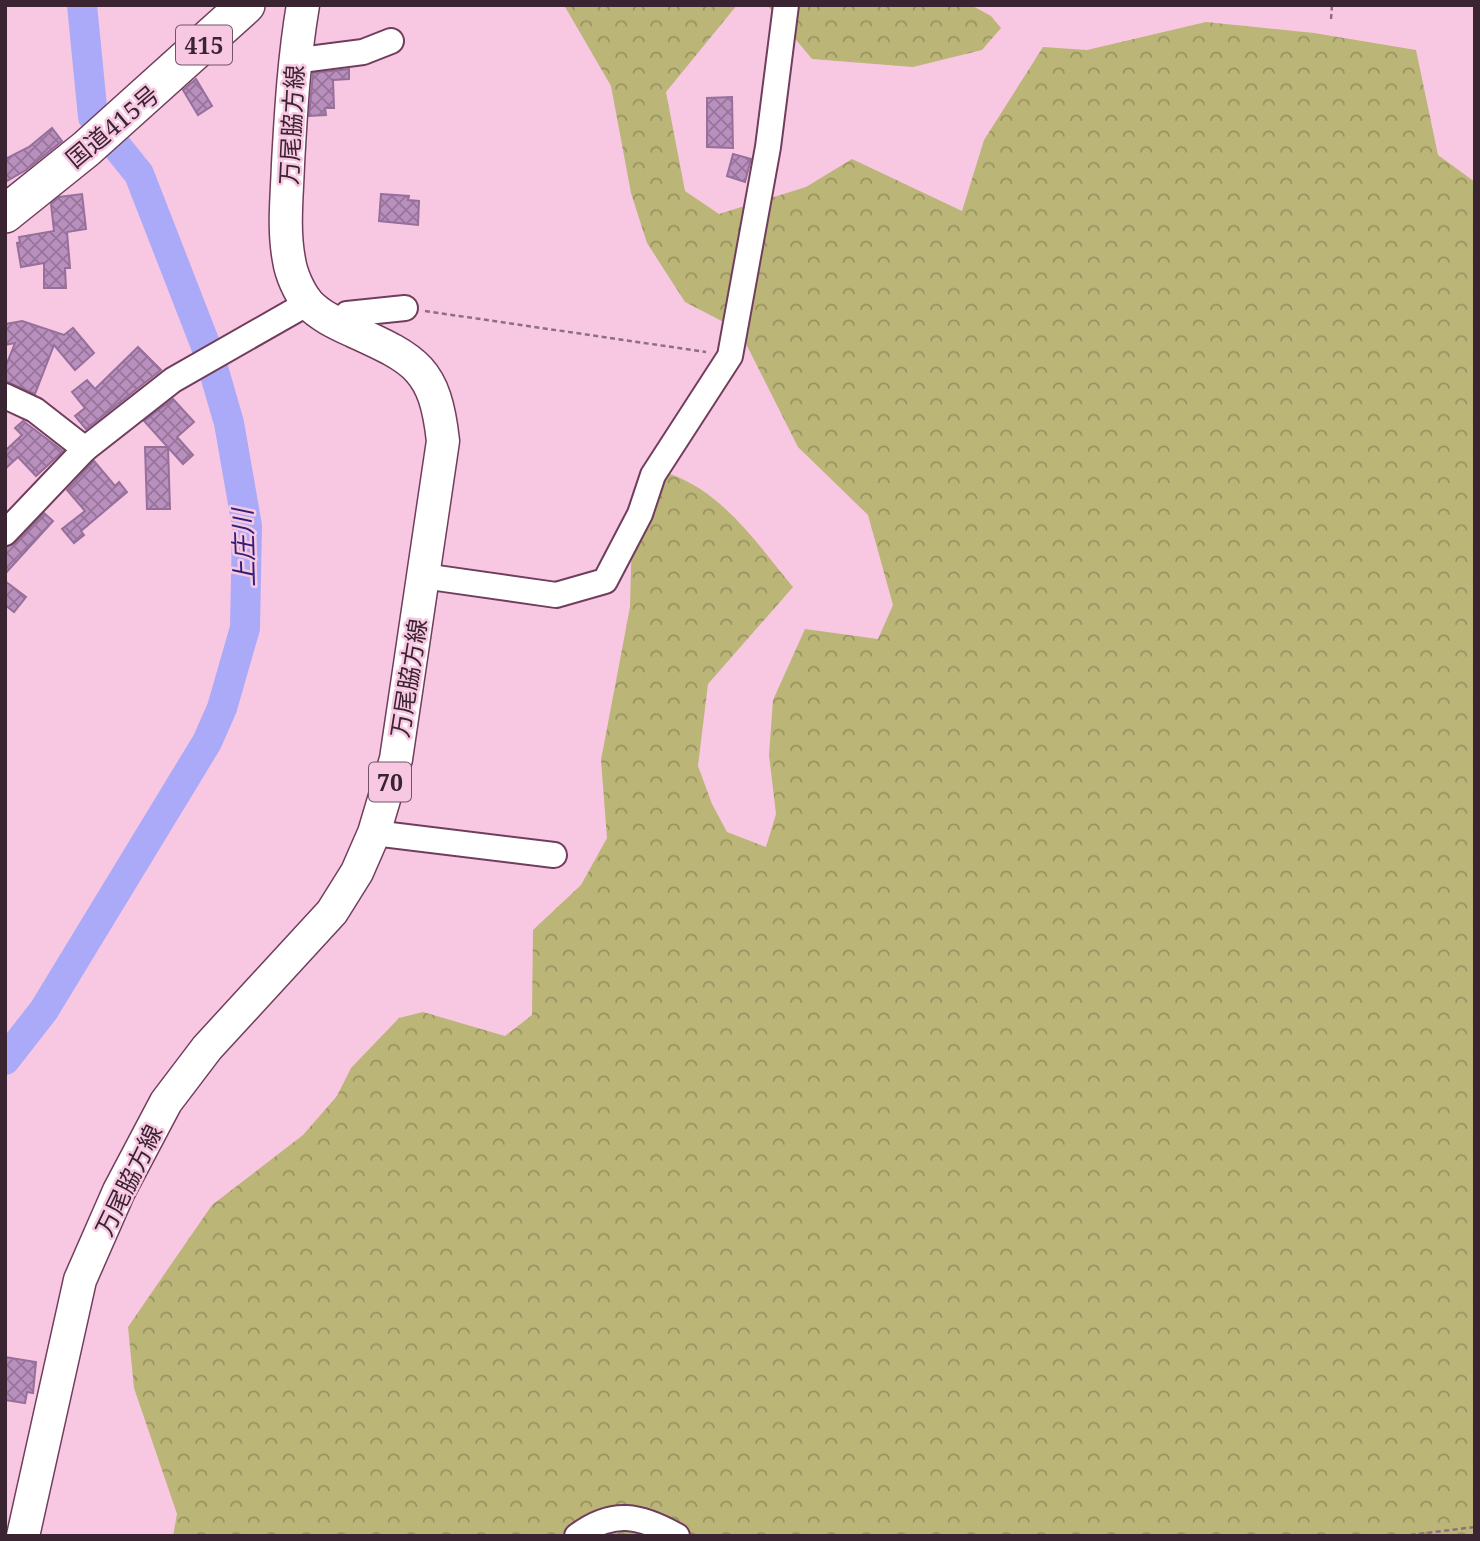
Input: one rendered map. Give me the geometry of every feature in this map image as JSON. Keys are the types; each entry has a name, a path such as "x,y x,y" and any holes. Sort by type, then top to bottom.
{"highway":[{"name":"国道415号","path":"5,214 161,84 246,5"}],"main road":[{"name":"万尾脇方線","path":"23,1536 80,1280 119,1191 166,1102 207,1048 332,912 357,873 374,833 396,759 443,441 436,396 430,382 411,361 339,324 308,303 296,284 289,261 286,220 293,61 303,5"}],"street":[{"path":"424,576 556,595 606,581 640,514 653,475 730,356 768,147 786,5"},
{"path":"293,61 363,52 391,41"},
{"path":"5,533 85,449 173,380 308,303"},
{"path":"339,324 347,314 405,308"},
{"path":"5,396 35,410 85,449"},
{"path":"374,833 554,855"},
{"path":"577,1536 596,1522 624,1517 654,1523 677,1536"}],"path":[{"path":"1331,19 1332,5"},
{"path":"405,308 730,356"},
{"path":"1402,1536 1475,1527"}],"green space":[{"path":"564,5 737,5 666,92 685,191 719,214 806,187 852,159 962,211 984,140 1043,47 1087,50 1206,22 1314,33 1416,50 1438,155 1475,182 1475,1536 173,1536 177,1514 134,1388 128,1327 212,1205 303,1135 337,1096 351,1068 399,1018 423,1012 505,1036 532,1015 533,930 581,885 607,838 601,760 630,607 633,492 670,474 689,483 707,494 739,522 793,587 708,684 698,766 712,804 727,832 766,847 776,814 769,755 773,700 805,629 878,639 893,605 868,515 798,447 739,330 685,302 647,243 631,193 611,86"},
{"path":"767,5 971,5 991,16 1001,28 982,50 913,67 812,59"}],"building":[{"path":"349,69 349,79 333,80 334,108 325,108 326,115 309,116 313,73"},
{"path":"196,79 212,106 198,115 183,90"},
{"path":"732,97 733,148 707,147 707,98"},
{"path":"52,128 62,141 26,170 5,182 5,159 29,147"},
{"path":"733,154 751,159 745,182 727,176"},
{"path":"82,194 86,229 67,232 70,268 65,268 66,288 44,288 44,263 21,267 17,243 20,242 19,237 54,231 51,204 59,197"},
{"path":"381,194 409,196 408,200 419,201 418,225 379,221"},
{"path":"22,321 64,335 73,328 94,353 75,370 54,345 35,394 5,381 5,368 15,343 5,345 5,324"},
{"path":"138,347 161,370 86,429 75,416 85,408 72,392 87,380 95,389"},
{"path":"173,399 194,422 177,437 193,455 183,464 144,421"},
{"path":"23,421 63,451 36,476 18,457 5,469 5,451 22,435 15,428"},
{"path":"145,447 168,447 170,509 147,509"},
{"path":"94,461 115,486 119,482 127,492 81,531 84,535 74,543 62,529 85,511 67,490"},
{"path":"44,513 53,521 5,574 5,547 16,543"},
{"path":"5,581 26,597 14,612 5,605"},
{"path":"5,1357 36,1362 33,1393 27,1392 25,1403 5,1400"}],"waterway":[{"name":"上庄川","path":"5,1060 44,1010 207,742 222,708 245,628 247,526 229,423 209,354 139,174 93,117 82,5"}]}
